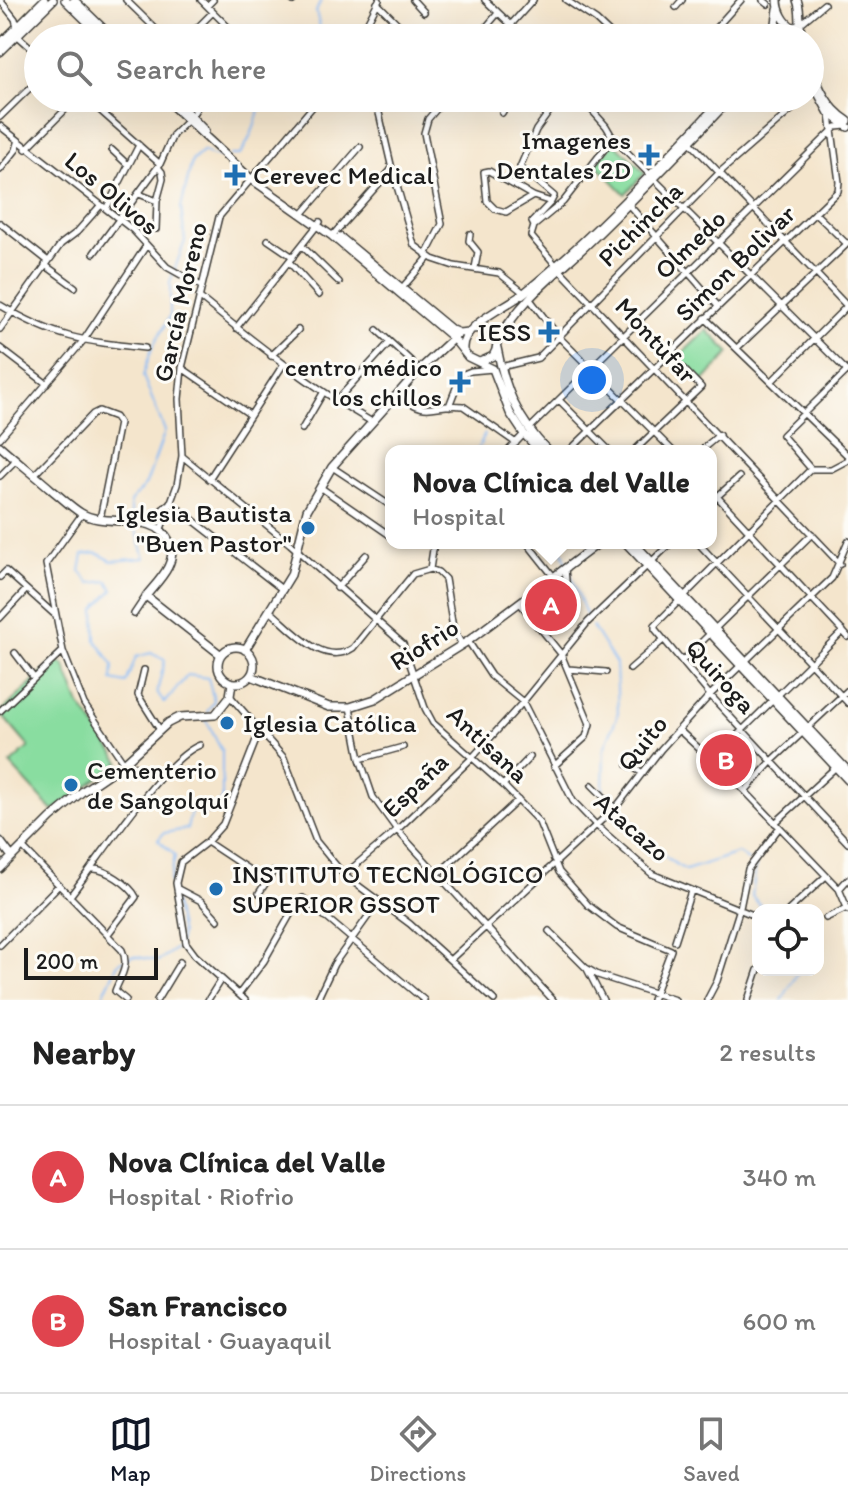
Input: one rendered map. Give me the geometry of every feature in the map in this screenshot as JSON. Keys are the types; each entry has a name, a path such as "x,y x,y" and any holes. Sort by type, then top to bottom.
{"main road":[{"path":"0,52 44,0"},
{"path":"0,44 53,0"},
{"path":"65,0 94,24"},
{"path":"74,0 94,24"},
{"path":"778,2 794,24"},
{"path":"776,24 778,2"},
{"path":"795,24 799,2"},
{"path":"824,97 847,125"},
{"path":"824,107 847,125"},
{"path":"181,112 252,178 333,234 463,333"},
{"path":"184,112 189,119"},
{"path":"245,650 283,590 297,551 305,515 332,467 445,345 526,296 559,268 628,204 711,112"},
{"path":"559,268 718,112"},
{"path":"252,178 319,224"},
{"path":"333,234 463,333 486,328 492,333 497,346 496,368 526,432 536,445"},
{"path":"480,362 493,356 508,322 526,296"},
{"path":"463,333 462,348 471,360 496,368"},
{"path":"462,348 463,333"},
{"path":"445,345 462,348"},
{"path":"526,432 541,445"},
{"path":"0,446 82,514 100,520 144,523 161,529 168,538 172,555 165,573 146,596 221,655"},
{"name":"Riofrìo","path":"350,707 375,699 465,643 591,549"},
{"path":"633,549 805,729 848,780"},
{"path":"639,549 650,564"},
{"path":"230,648 245,650 254,664 251,676 243,682 232,683 223,678 218,669 221,655 230,648"},
{"path":"251,676 329,707 350,707"},
{"path":"0,869 83,791 124,763 160,730 176,719 210,717 219,711 230,696 232,683"},
{"path":"838,765 848,771"},
{"path":"0,841 12,857"}],"street":[{"path":"0,0 24,42"},
{"path":"126,0 151,24"},
{"path":"201,0 224,24"},
{"path":"207,6 213,0"},
{"path":"413,0 424,12"},
{"path":"485,0 510,24 533,0"},
{"path":"566,0 599,24"},
{"path":"676,7 682,0"},
{"path":"719,24 741,0"},
{"path":"366,24 378,1 399,24"},
{"path":"798,24 824,4"},
{"path":"201,24 213,12"},
{"path":"489,24 498,13"},
{"path":"0,117 24,94"},
{"path":"26,149 63,112"},
{"path":"102,112 139,145 162,172 156,229"},
{"path":"94,253 159,166 173,135 194,112"},
{"name":"García Moreno","path":"161,529 177,485 182,456 179,399 182,368 219,217 308,112"},
{"path":"378,112 411,240 427,256 454,266 499,273 526,296 559,337 668,445"},
{"path":"402,288 427,256 442,224 424,133 428,119 434,112"},
{"path":"549,112 536,130 520,167 554,196 532,222 534,226 563,202 613,138"},
{"path":"594,112 613,138 848,371 782,435 811,469"},
{"name":"Pichincha","path":"448,407 461,375 538,358 719,173 789,112"},
{"name":"Simon Bolìvar","path":"576,445 839,189 829,113"},
{"name":"Olmedo","path":"516,443 836,127 847,125"},
{"name":"Los Olivos","path":"0,126 120,220 167,267 201,286"},
{"path":"0,170 16,150 18,142"},
{"path":"690,142 847,307 772,381"},
{"path":"0,329 47,263 103,208 139,145"},
{"path":"304,212 360,147"},
{"path":"112,150 128,165"},
{"path":"333,234 392,169"},
{"path":"533,196 506,212 495,209 487,201 484,172 489,171 533,196 551,202"},
{"path":"139,194 157,201"},
{"path":"628,204 717,305"},
{"path":"737,348 847,244 815,213"},
{"path":"0,223 75,287"},
{"path":"236,328 319,224"},
{"name":"Montùfar","path":"534,226 531,236 559,268 840,565"},
{"path":"470,234 469,241 478,252 475,268"},
{"path":"268,240 291,260 319,295"},
{"path":"0,438 83,341 146,246"},
{"path":"302,246 339,282"},
{"path":"199,297 283,365 372,422"},
{"path":"0,305 42,329 83,341 145,348"},
{"path":"630,669 662,641 655,625 811,469 831,469 848,458 705,318"},
{"path":"271,356 298,330"},
{"path":"377,330 412,362"},
{"path":"336,401 390,342"},
{"path":"0,348 47,384"},
{"path":"640,445 701,387 669,354"},
{"path":"209,479 283,365"},
{"path":"182,368 249,414"},
{"path":"302,429 323,393"},
{"path":"397,394 421,408 431,410 457,405 468,408 516,443"},
{"path":"559,400 604,445"},
{"path":"34,475 93,414 99,411 115,417 119,423 100,520"},
{"path":"707,445 719,435"},
{"name":"Antisana","path":"182,456 297,551 405,647 429,718 438,730 503,785 542,825 559,872 602,917 631,934 671,950 653,997"},
{"path":"0,476 16,460"},
{"path":"332,467 385,502"},
{"path":"739,477 717,496 848,637"},
{"path":"319,486 385,532"},
{"path":"144,523 170,502 283,590"},
{"path":"82,514 46,564 63,651 84,704 124,763 161,776"},
{"path":"682,661 812,534"},
{"name":"Quito","path":"451,959 616,807 710,695 812,600 840,565 848,541"},
{"path":"270,611 320,651 331,655 353,648 413,574 430,569 433,549"},
{"path":"532,549 554,577"},
{"name":"España","path":"344,875 397,830 472,758 523,702 588,622 665,549"},
{"path":"704,549 848,703"},
{"path":"337,588 366,555"},
{"path":"537,626 549,621 553,614 568,605 567,567"},
{"path":"0,577 4,568 54,615"},
{"name":"Atacazo","path":"430,569 445,579 453,628 491,676 523,702 574,804 652,874 752,914"},
{"path":"0,618 26,590"},
{"path":"134,614 146,596"},
{"path":"519,602 561,654 589,720 586,737 554,766"},
{"path":"712,760 843,631"},
{"name":"Quiroga","path":"662,641 848,843"},
{"path":"0,711 63,651"},
{"path":"15,653 34,678"},
{"path":"568,669 606,672"},
{"path":"144,670 138,695 160,730"},
{"path":"745,791 772,761 848,690"},
{"path":"230,696 290,768 316,841 344,875 410,924 494,1000"},
{"path":"350,707 360,759 375,802 553,1000"},
{"path":"245,1000 186,943 177,871 181,862 219,830 260,730"},
{"path":"679,730 745,791 839,889 848,909 826,918"},
{"path":"70,896 161,776 188,750 200,745"},
{"path":"360,759 403,747"},
{"path":"503,785 530,757"},
{"path":"628,765 643,773"},
{"path":"707,1000 717,981 740,908 748,869 777,825 804,795 838,765"},
{"path":"592,785 616,807"},
{"path":"438,874 518,800"},
{"path":"207,842 266,881"},
{"path":"22,847 120,947 125,964 115,991 126,1000"},
{"path":"92,869 100,869 131,890 136,897 108,934"},
{"path":"259,893 273,872"},
{"path":"796,904 826,876"},
{"path":"839,889 848,879"},
{"path":"0,945 59,885"},
{"path":"177,889 201,901 218,920"},
{"path":"675,941 691,891"},
{"path":"239,994 264,961 300,898 308,900 424,1000"},
{"path":"317,1000 350,937 379,901"},
{"path":"549,931 586,968 598,975 653,997 675,1000"},
{"path":"157,1000 180,962"},
{"path":"586,968 603,1000"},
{"path":"748,1000 756,976"},
{"path":"208,1000 221,979"}],"green space":[{"path":"614,142 645,173 625,194 596,164"},
{"path":"707,330 730,353 702,382 677,358"},
{"path":"54,662 64,664 80,705 120,762 53,811 10,764 29,747 0,713"}],"waterway":[{"path":"319,24 316,12 321,0"},
{"path":"230,155 240,155 258,112"},
{"path":"132,517 130,502 146,484 165,431 143,376 152,348 170,316 170,282 185,241 181,208 192,161 203,151 212,156 223,156"},
{"path":"480,445 485,434"},
{"path":"134,523 145,558 112,561 97,553 83,555 80,571 90,583 108,581 113,590 95,609 96,640 113,665 112,680 126,683 136,657 151,653 165,660 157,692 164,703 188,675 208,678 214,701 207,712"},
{"path":"562,549 567,564"},
{"path":"569,570 587,617"},
{"path":"592,626 616,664 618,714 604,749 603,792 663,855 686,870 738,853 748,860"},
{"path":"101,1000 118,963 133,956 158,961 178,947 181,934 170,881 175,855 158,840 164,833 187,829 192,807 209,814 222,801 222,751 205,718"},
{"path":"756,866 752,896 759,904"},
{"path":"782,1000 796,976"}],"place":[{"name":"Imagenes Dentales 2D","path":"649,155"},
{"name":"Cerevec Medical","path":"235,175"},
{"name":"IESS","path":"549,332"},
{"name":"centro médico los chillos","path":"460,382"},
{"name":"Iglesia Bautista \"Buen Pastor\"","path":"308,528"},
{"name":"Nova Clínica del Valle","path":"551,605"},
{"name":"Iglesia Católica","path":"227,723"},
{"name":"San Francisco","path":"726,760"},
{"name":"Cementerio de Sangolquí","path":"71,785"},
{"name":"INSTITUTO TECNOLÓGICO SUPERIOR GSSOT","path":"216,889"}]}
